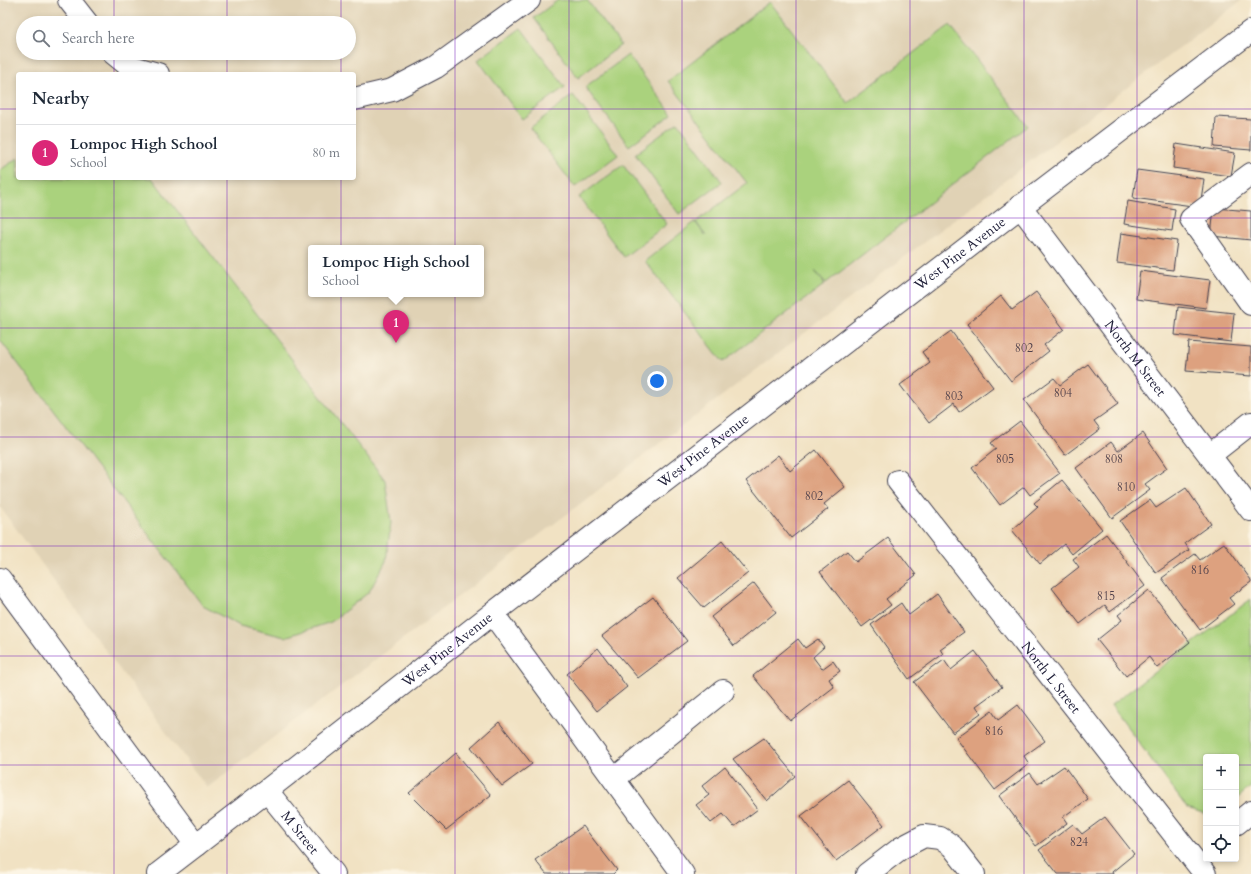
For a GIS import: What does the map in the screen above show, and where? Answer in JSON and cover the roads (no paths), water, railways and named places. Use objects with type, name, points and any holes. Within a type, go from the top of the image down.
[{"type":"street","points":[[69,0],[82,16]]},
{"type":"street","points":[[356,99],[392,90],[436,67],[529,0]]},
{"type":"street","name":"West Pine Avenue","points":[[158,874],[1020,206],[1251,31]]},
{"type":"street","points":[[122,60],[129,66],[151,72]]},
{"type":"street","points":[[1251,174],[1191,219],[1251,304]]},
{"type":"street","name":"North M Street","points":[[1020,206],[1251,510]]},
{"type":"street","points":[[1210,455],[1251,423]]},
{"type":"street","name":"North L Street","points":[[898,481],[1201,860]]},
{"type":"street","points":[[0,579],[196,845]]},
{"type":"street","points":[[493,614],[683,874]]},
{"type":"street","points":[[614,780],[723,691]]},
{"type":"street","name":"M Street","points":[[267,791],[334,874]]},
{"type":"street","points":[[1239,822],[1251,812]]},
{"type":"street","points":[[867,874],[901,848],[924,836],[940,838],[952,846],[974,874]]},
{"type":"place","name":"Lompoc High School","points":[[396,343]]}]
